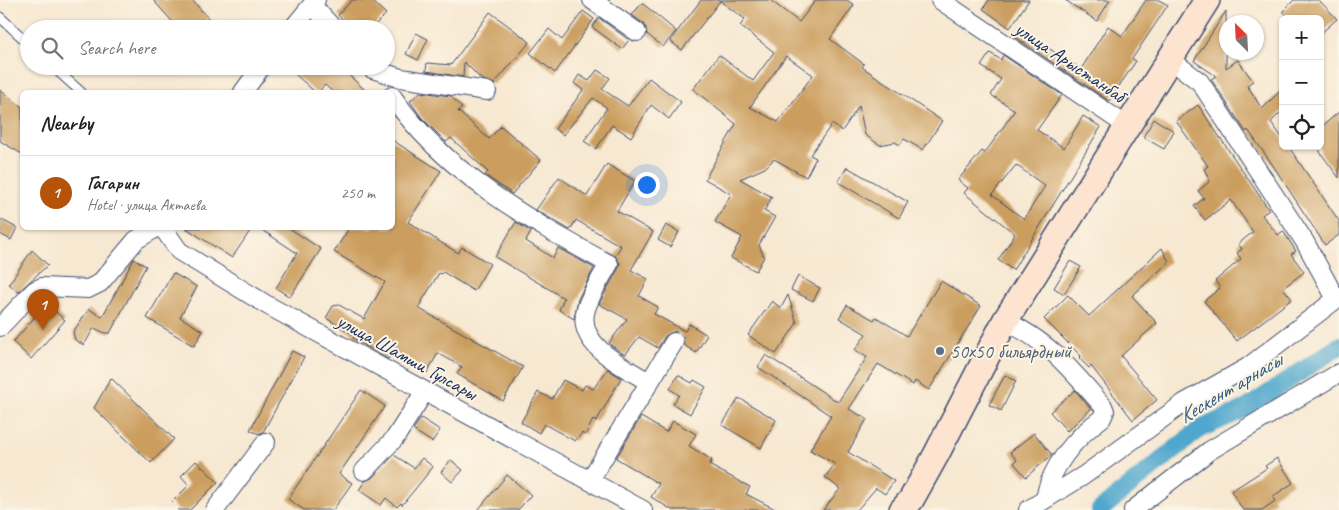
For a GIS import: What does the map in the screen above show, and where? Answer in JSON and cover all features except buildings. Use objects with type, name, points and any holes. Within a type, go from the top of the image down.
[{"type":"main road","points":[[902,510],[911,500],[936,455],[1005,321],[1206,0]]},
{"type":"street","points":[[592,0],[637,32]]},
{"type":"street","name":"улица Арыстанбаб","points":[[940,0],[1127,126]]},
{"type":"street","points":[[300,20],[314,3],[327,20]]},
{"type":"street","points":[[1028,510],[1083,476],[1184,403],[1248,367],[1338,298],[1300,234],[1200,82],[1180,66],[1168,62]]},
{"type":"street","points":[[244,90],[255,75]]},
{"type":"street","points":[[377,75],[388,90]]},
{"type":"street","points":[[392,75],[487,91]]},
{"type":"street","points":[[395,100],[405,115],[440,152],[472,179],[552,232],[608,264],[586,310],[584,321],[587,332],[592,342],[607,355],[649,382]]},
{"type":"street","points":[[0,327],[35,290],[42,287],[88,288],[100,283],[136,240],[153,230]]},
{"type":"street","name":"улица Шамши Гулсары","points":[[165,230],[179,251],[267,305],[643,510]]},
{"type":"street","points":[[1005,321],[1031,333],[1052,350],[1103,406],[1105,411],[1102,418],[1073,447],[1055,469],[1047,483],[1045,499]]},
{"type":"street","points":[[590,480],[674,342]]},
{"type":"street","points":[[1133,510],[1209,451],[1339,373]]},
{"type":"street","points":[[364,471],[395,438],[425,391]]},
{"type":"street","points":[[214,510],[266,442]]},
{"type":"lane","points":[[0,17],[20,36]]},
{"type":"lane","points":[[62,75],[79,90]]},
{"type":"waterway","name":"Кескент арнасы","points":[[1100,510],[1200,429],[1247,408],[1339,346]]},
{"type":"place","name":"Гагарин","points":[[43,330]]},
{"type":"place","name":"50х50 бильярдный","points":[[940,351]]}]
